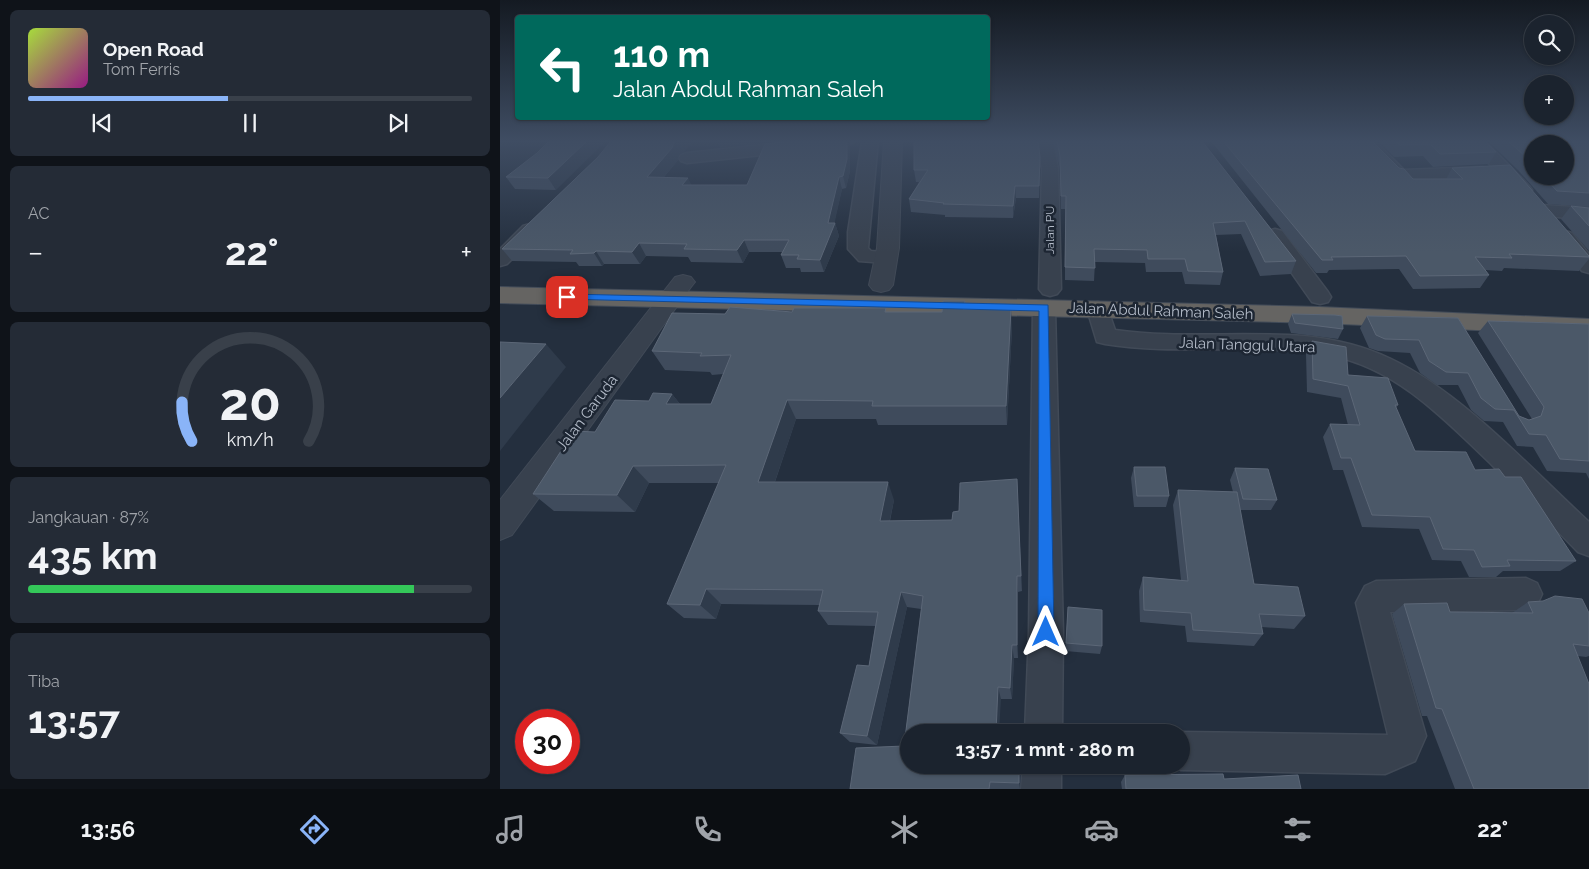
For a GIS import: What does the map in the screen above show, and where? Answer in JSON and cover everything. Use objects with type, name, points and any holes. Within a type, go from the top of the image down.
[{"type":"highway","name":"Jalan Abdul Rahman Saleh","points":[[500,278],[677,291],[1047,298],[1239,304],[1457,321],[1589,328]]},
{"type":"highway","name":"Jalan Abdul Rahman Saleh","points":[[500,295],[880,285],[1047,298],[1098,309],[1239,304],[1320,297],[1589,308]]},
{"type":"street","points":[[865,178],[858,232],[858,249],[866,257],[886,257]]},
{"type":"street","points":[[880,285],[886,257],[891,178]]},
{"type":"street","name":"Jalan PU","points":[[1043,724],[1046,632],[1047,298],[1050,178]]},
{"type":"street","points":[[1513,178],[1589,267]]},
{"type":"street","points":[[1542,211],[1589,214]]},
{"type":"street","points":[[500,260],[542,219]]},
{"type":"street","points":[[1262,219],[1320,297]]},
{"type":"street","name":"Jalan Garuda","points":[[500,525],[677,291]]},
{"type":"street","name":"Jalan Tanggul Utara","points":[[1098,309],[1105,336],[1132,342],[1298,345],[1333,348],[1372,361],[1413,382],[1452,412],[1589,542]]},
{"type":"street","points":[[1457,321],[1472,345]]},
{"type":"street","points":[[1190,751],[1385,755],[1402,748],[1407,736],[1376,626],[1372,603],[1376,597],[1526,594]]},
{"type":"street","points":[[1041,789],[1042,774]]},
{"type":"building","points":[[576,178],[688,178],[682,185],[747,185],[750,178],[839,178],[828,223],[835,223],[820,260],[797,259],[799,255],[781,255],[789,240],[744,240],[737,250],[684,249],[687,244],[639,243],[632,252],[596,251],[594,253],[570,254],[573,250],[502,249]]},
{"type":"building","points":[[923,178],[1039,178],[1039,186],[1015,186],[1013,206],[943,204],[909,199]]},
{"type":"building","points":[[1061,178],[1231,178],[1296,261],[1265,262],[1245,221],[1213,223],[1223,272],[1188,271],[1185,259],[1148,259],[1147,250],[1094,249],[1095,268],[1065,267],[1066,196],[1061,196]]},
{"type":"building","points":[[1254,178],[1521,178],[1524,185],[1527,185],[1589,256],[1509,254],[1512,258],[1475,257],[1489,275],[1420,276],[1406,256],[1331,257],[1333,260],[1322,260]]},
{"type":"building","points":[[1574,178],[1589,178],[1589,193],[1557,191],[1551,185],[1574,185]]},
{"type":"building","points":[[1571,206],[1589,208],[1589,226]]},
{"type":"building","points":[[943,301],[965,301],[963,309],[1011,309],[1006,406],[872,406],[873,401],[787,400],[758,482],[888,482],[880,521],[952,520],[953,512],[959,511],[960,483],[1017,479],[1021,576],[1017,576],[1017,645],[1012,645],[1010,688],[998,687],[996,724],[907,724],[923,596],[901,592],[867,736],[840,733],[857,665],[869,666],[878,612],[818,611],[823,590],[706,589],[700,605],[667,604],[726,465],[633,466],[617,495],[533,494],[574,431],[595,432],[615,400],[649,401],[653,393],[672,394],[666,404],[711,404],[731,355],[700,356],[702,353],[652,351],[672,313],[725,314],[730,307],[792,312],[794,308],[886,308],[885,312],[942,312]]},
{"type":"building","points":[[1292,314],[1342,316],[1343,329],[1295,323]]},
{"type":"building","points":[[1367,316],[1458,318],[1519,416],[1529,420],[1541,416],[1544,407],[1488,321],[1589,324],[1589,461],[1560,459],[1546,435],[1529,434],[1514,410],[1495,409],[1481,398],[1468,373],[1446,372],[1429,361],[1419,340],[1385,339],[1376,335]]},
{"type":"building","points":[[1312,341],[1346,347],[1348,375],[1388,378],[1398,405],[1395,405],[1415,451],[1466,452],[1475,470],[1499,469],[1505,477],[1521,477],[1576,561],[1507,560],[1510,566],[1482,567],[1474,550],[1443,549],[1430,517],[1372,515],[1351,458],[1341,458],[1330,424],[1360,425],[1348,386],[1313,379]]},
{"type":"building","points":[[500,342],[546,344],[500,398]]},
{"type":"building","points":[[1134,467],[1165,467],[1169,496],[1137,496]]},
{"type":"building","points":[[1235,468],[1268,469],[1277,500],[1243,499]]},
{"type":"building","points":[[1178,490],[1237,492],[1254,584],[1298,587],[1305,616],[1259,614],[1263,634],[1193,630],[1191,613],[1144,610],[1143,577],[1188,581]]},
{"type":"building","points":[[1555,596],[1582,599],[1589,613],[1589,646],[1573,644],[1589,684],[1589,789],[1474,789],[1442,709],[1436,708],[1404,604],[1447,603],[1450,612],[1533,613],[1528,602],[1543,601]]},
{"type":"building","points":[[1068,607],[1102,610],[1102,646],[1066,643]]},
{"type":"building","points":[[900,746],[900,774],[1019,774],[1019,783],[990,782],[989,789],[850,789],[856,748]]},
{"type":"building","points":[[1223,774],[1224,779],[1298,775],[1301,789],[1126,789],[1125,775]]},
{"type":"route","points":[[567,297],[1044,308],[1046,328],[1046,632]]}]
